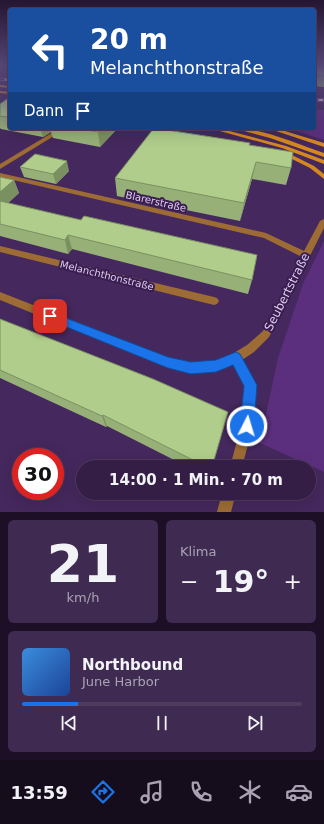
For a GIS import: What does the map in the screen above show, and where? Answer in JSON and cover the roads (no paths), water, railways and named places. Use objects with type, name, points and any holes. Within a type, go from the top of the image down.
[{"type":"main road","points":[[220,130],[262,141],[324,162]]},
{"type":"main road","points":[[244,130],[272,137],[324,154]]},
{"type":"main road","points":[[276,130],[324,145]]},
{"type":"main road","points":[[262,141],[312,167],[324,176]]},
{"type":"street","points":[[0,167],[61,130]]},
{"type":"street","name":"Blarerstraße","points":[[0,175],[266,236],[305,255]]},
{"type":"street","name":"Seubertstraße","points":[[236,358],[255,347],[266,334],[305,255],[324,221]]},
{"type":"street","name":"Melanchthonstraße","points":[[0,249],[214,301]]},
{"type":"street","points":[[0,296],[168,363],[191,368],[216,366],[236,358],[251,385],[247,426],[238,460]]},
{"type":"street","points":[[224,512],[227,500]]},
{"type":"railway","points":[[316,100],[324,100]]}]
